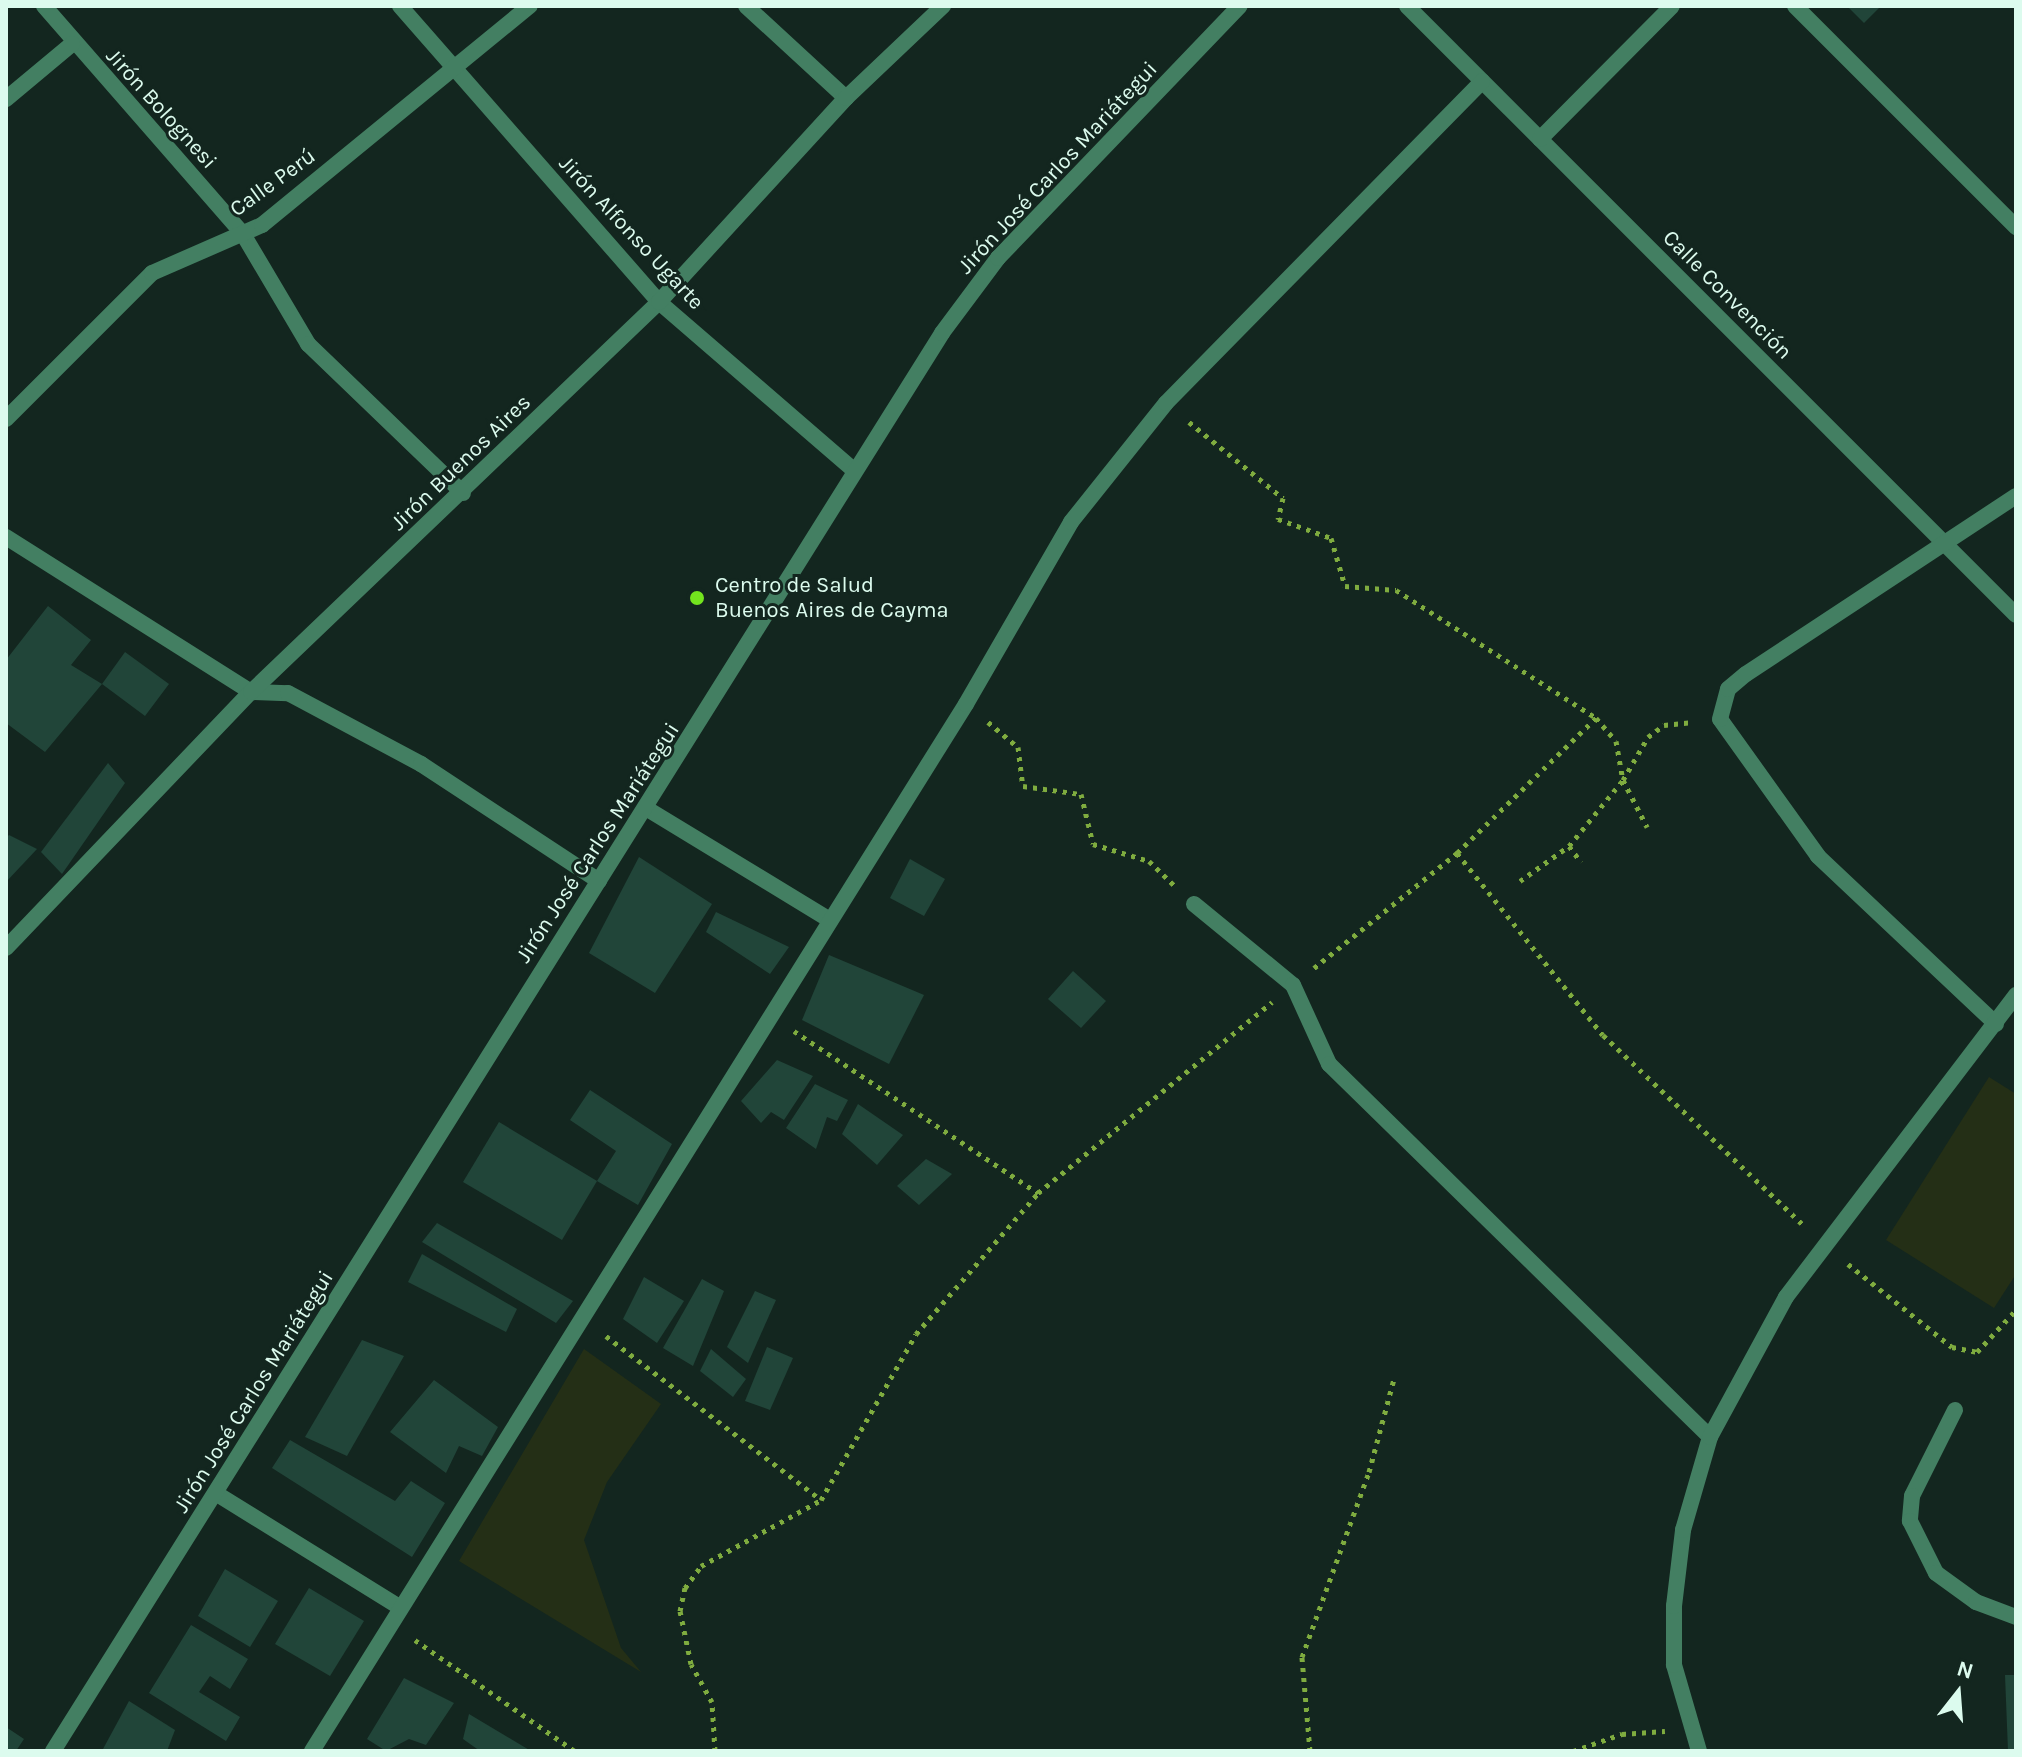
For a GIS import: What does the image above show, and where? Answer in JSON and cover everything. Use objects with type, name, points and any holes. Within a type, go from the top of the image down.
[{"type":"street","name":"Jirón Bolognesi","points":[[44,6],[72,44],[243,234],[308,344],[463,493]]},
{"type":"street","name":"Jirón Alfonso Ugarte","points":[[400,6],[452,72],[659,302],[851,468]]},
{"type":"street","name":"Calle Perú","points":[[6,419],[152,273],[243,234],[452,72],[530,6]]},
{"type":"street","points":[[746,6],[846,98]]},
{"type":"street","name":"Jirón Buenos Aires","points":[[6,948],[251,692],[463,493],[659,302],[846,98],[943,6]]},
{"type":"street","name":"Jirón José Carlos Mariátegui","points":[[53,1751],[599,881],[649,810],[851,468],[998,258],[1240,6]]},
{"type":"street","name":"Calle Convención","points":[[1407,6],[2016,615]]},
{"type":"street","points":[[1540,139],[1672,6]]},
{"type":"street","points":[[1795,6],[2016,227]]},
{"type":"street","points":[[6,99],[72,44]]},
{"type":"street","points":[[312,1751],[583,1319],[767,1013],[966,704],[1048,555],[1166,403],[1482,81]]},
{"type":"street","points":[[1996,1024],[1818,856],[1720,719],[1728,689],[1746,674],[1948,547],[2016,496]]},
{"type":"street","points":[[6,537],[251,692],[288,693],[421,764],[599,881]]},
{"type":"street","points":[[649,810],[828,919]]},
{"type":"street","points":[[1194,904],[1293,985],[1329,1064],[1710,1437]]},
{"type":"street","points":[[1699,1751],[1690,1730],[1674,1665],[1674,1606],[1683,1530],[1710,1437],[1745,1361],[1826,1247],[2016,995]]},
{"type":"street","points":[[1955,1410],[1912,1496],[1910,1521],[1936,1573],[1976,1602],[2016,1617]]},
{"type":"street","points":[[217,1494],[401,1608]]},
{"type":"path","points":[[1166,403],[1283,498],[1278,519],[1331,538],[1345,586],[1396,590],[1596,718],[1616,741],[1623,780],[1647,827]]},
{"type":"path","points":[[966,704],[1018,747],[1023,786],[1081,794],[1093,844],[1149,861],[1194,904]]},
{"type":"path","points":[[715,1751],[712,1702],[691,1664],[680,1611],[685,1588],[728,1548],[821,1500],[916,1334],[1038,1193],[1457,853],[1596,718]]},
{"type":"path","points":[[1520,881],[1569,846],[1664,725],[1720,719]]},
{"type":"path","points":[[1569,846],[1581,862]]},
{"type":"path","points":[[1457,853],[1603,1035],[1826,1247],[1952,1347],[1977,1352],[2016,1310]]},
{"type":"path","points":[[767,1013],[1038,1193]]},
{"type":"path","points":[[583,1319],[821,1500]]},
{"type":"path","points":[[1310,1751],[1302,1657],[1369,1472],[1394,1379]]},
{"type":"path","points":[[401,1608],[408,1636],[575,1751]]},
{"type":"path","points":[[1573,1751],[1622,1734],[1690,1730]]},
{"type":"green space","points":[[1989,1077],[2016,1094],[2016,1274],[1994,1308],[1886,1240]]},
{"type":"green space","points":[[584,1349],[661,1404],[607,1482],[584,1540],[621,1648],[641,1672],[459,1561]]},
{"type":"building","points":[[1847,6],[1881,6],[1864,23]]},
{"type":"building","points":[[48,606],[91,640],[71,665],[102,684],[45,752],[6,723],[6,660]]},
{"type":"building","points":[[125,652],[169,684],[145,716],[102,684]]},
{"type":"building","points":[[108,763],[125,783],[62,874],[41,852]]},
{"type":"building","points":[[9,835],[37,849],[6,882],[6,838]]},
{"type":"building","points":[[639,857],[712,904],[655,993],[589,953]]},
{"type":"building","points":[[910,859],[945,879],[924,916],[890,898]]},
{"type":"building","points":[[716,912],[789,947],[770,974],[706,932]]},
{"type":"building","points":[[829,955],[924,995],[889,1064],[802,1020]]},
{"type":"building","points":[[1073,971],[1106,1001],[1081,1028],[1048,999]]},
{"type":"building","points":[[777,1060],[813,1076],[784,1120],[771,1112],[761,1123],[741,1101]]},
{"type":"building","points":[[815,1084],[848,1100],[837,1121],[827,1117],[816,1149],[786,1128]]},
{"type":"building","points":[[590,1090],[672,1144],[638,1205],[597,1181],[616,1151],[570,1120]]},
{"type":"building","points":[[858,1104],[903,1135],[877,1165],[842,1134]]},
{"type":"building","points":[[499,1122],[597,1181],[562,1240],[463,1182]]},
{"type":"building","points":[[926,1159],[952,1174],[919,1205],[897,1186]]},
{"type":"building","points":[[437,1223],[573,1301],[556,1323],[422,1242]]},
{"type":"building","points":[[422,1254],[517,1309],[506,1332],[408,1282]]},
{"type":"building","points":[[644,1277],[684,1301],[657,1343],[623,1319]]},
{"type":"building","points":[[702,1279],[724,1291],[693,1366],[663,1348]]},
{"type":"building","points":[[755,1291],[776,1300],[748,1363],[727,1347]]},
{"type":"building","points":[[362,1340],[404,1356],[347,1456],[305,1437]]},
{"type":"building","points":[[767,1347],[793,1358],[770,1410],[745,1401]]},
{"type":"building","points":[[711,1349],[746,1379],[733,1397],[700,1371]]},
{"type":"building","points":[[434,1380],[498,1427],[482,1456],[459,1446],[446,1473],[390,1432]]},
{"type":"building","points":[[290,1440],[395,1501],[411,1481],[445,1503],[412,1557],[272,1468]]},
{"type":"building","points":[[225,1569],[278,1601],[250,1647],[198,1616]]},
{"type":"building","points":[[309,1588],[364,1621],[330,1676],[275,1644]]},
{"type":"building","points":[[191,1625],[248,1659],[230,1689],[210,1676],[199,1692],[240,1717],[226,1741],[149,1693]]},
{"type":"building","points":[[2005,1675],[2016,1675],[2016,1751],[2008,1751]]},
{"type":"building","points":[[404,1678],[454,1703],[426,1745],[409,1739],[386,1751],[367,1739]]},
{"type":"building","points":[[129,1701],[175,1730],[167,1751],[103,1749]]},
{"type":"building","points":[[469,1714],[531,1751],[480,1751],[463,1739]]},
{"type":"building","points":[[6,1727],[24,1739],[16,1751],[6,1751]]},
{"type":"place","name":"Centro de Salud Buenos Aires de Cayma","points":[[697,598]]}]
